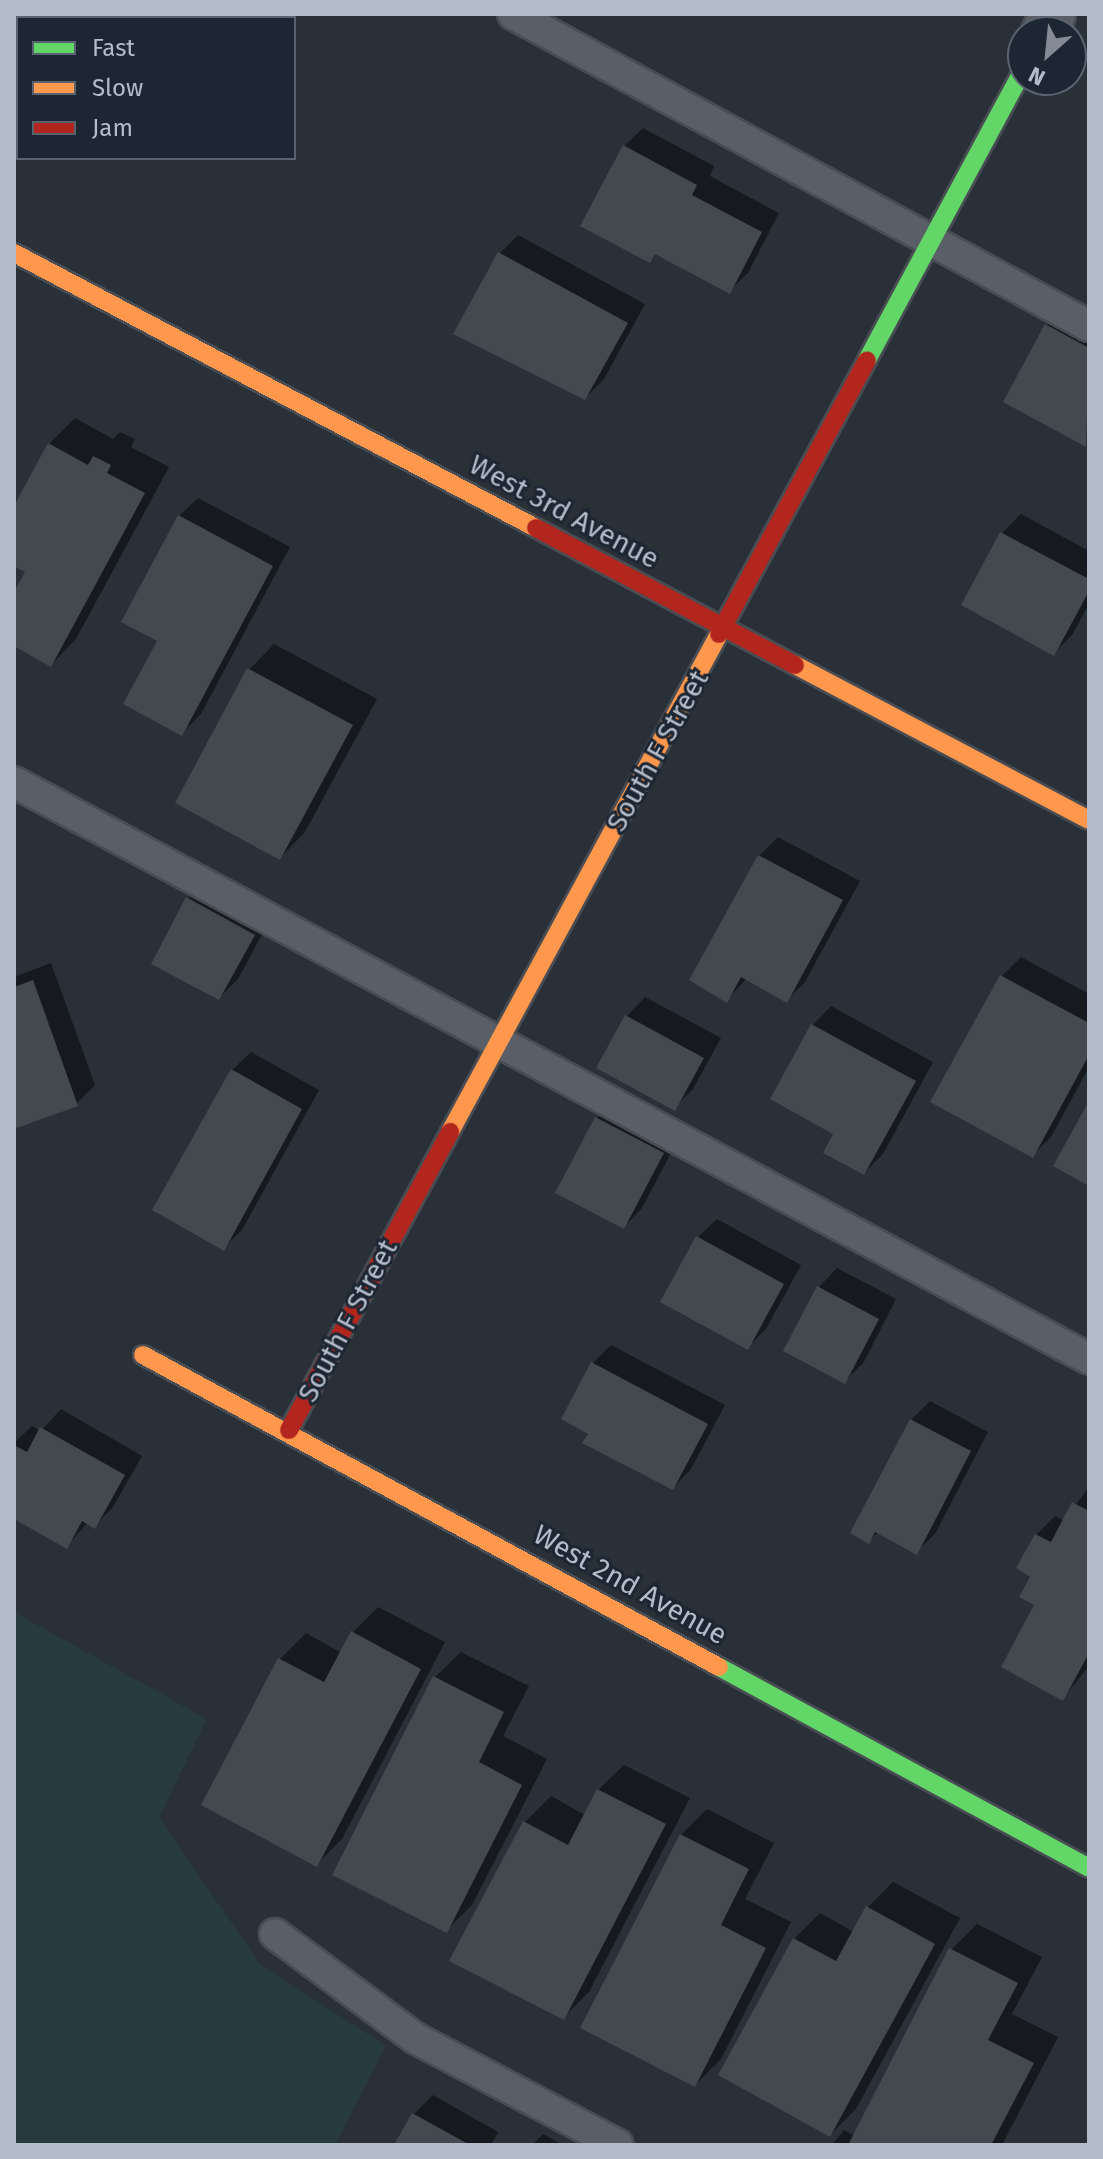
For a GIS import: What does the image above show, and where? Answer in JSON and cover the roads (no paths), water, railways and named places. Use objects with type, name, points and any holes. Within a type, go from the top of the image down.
[{"type":"street","name":"South F Street","points":[[289,1430],[1009,96]]},
{"type":"street","name":"West 3rd Avenue","points":[[14,253],[1089,820]]},
{"type":"street","name":"West 2nd Avenue","points":[[143,1355],[289,1430],[1089,1868]]},
{"type":"lane","points":[[513,14],[1089,326]]},
{"type":"lane","points":[[14,782],[1089,1359]]},
{"type":"lane","points":[[275,1934],[415,2038],[618,2145]]}]
